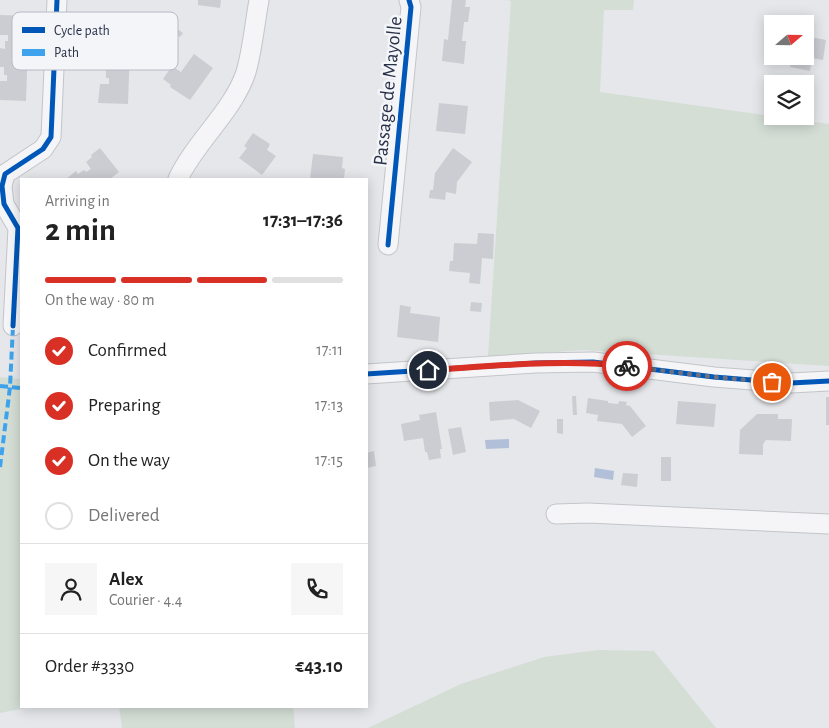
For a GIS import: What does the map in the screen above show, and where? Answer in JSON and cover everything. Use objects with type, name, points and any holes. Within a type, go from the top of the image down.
[{"type":"street","points":[[178,178],[185,163],[232,100],[246,72],[259,0]]},
{"type":"street","name":"Passage de Mayolle","points":[[388,245],[412,7],[409,0]]},
{"type":"street","points":[[13,326],[19,245],[18,228],[4,204],[2,186],[6,174],[43,149],[51,137],[54,70]]},
{"type":"street","points":[[368,374],[536,363],[594,362],[714,377],[791,383],[829,381]]},
{"type":"street","points":[[556,514],[588,513],[829,524]]},
{"type":"shaded area","points":[[507,0],[634,0],[633,10],[604,10],[600,92],[764,115],[764,125],[814,125],[814,122],[829,124],[829,366],[583,350],[488,357],[511,1]]},
{"type":"shaded area","points":[[0,377],[20,379],[20,708],[26,708],[0,713]]},
{"type":"shaded area","points":[[598,650],[654,651],[716,728],[368,728],[461,684],[544,657]]},
{"type":"shaded area","points":[[119,708],[293,708],[295,728],[122,728]]},
{"type":"water","points":[[509,439],[509,448],[486,449],[485,440]]},
{"type":"water","points":[[595,468],[614,471],[613,480],[594,477]]},
{"type":"building","points":[[198,0],[221,0],[220,8],[198,5]]},
{"type":"building","points":[[452,0],[466,0],[465,7],[470,7],[468,22],[464,22],[462,41],[466,41],[464,64],[442,61],[444,39],[448,40]]},
{"type":"building","points":[[0,15],[12,15],[12,70],[27,70],[26,101],[0,100],[0,81],[7,81],[7,75],[4,75],[4,67],[0,67],[0,48],[5,49],[5,41],[8,41],[8,35],[0,35]]},
{"type":"building","points":[[178,29],[183,33],[180,37],[178,36]]},
{"type":"building","points":[[814,38],[826,40],[823,60],[814,58]]},
{"type":"building","points":[[194,54],[213,68],[190,100],[170,87],[171,85],[163,79],[169,70],[181,72]]},
{"type":"building","points":[[790,65],[811,65],[810,71],[790,67]]},
{"type":"building","points":[[106,70],[129,70],[128,104],[98,103],[100,84],[109,84],[109,78],[106,78]]},
{"type":"building","points":[[439,103],[468,106],[465,134],[436,131]]},
{"type":"building","points":[[253,133],[270,144],[267,150],[276,156],[262,175],[239,158],[247,148],[244,146]]},
{"type":"building","points":[[100,148],[119,172],[111,178],[67,178],[76,171],[78,174],[84,170],[86,172],[91,169],[86,162],[92,157],[91,155]]},
{"type":"building","points":[[453,148],[472,162],[457,182],[456,194],[446,192],[445,200],[429,198],[430,190],[433,190],[435,173]]},
{"type":"building","points":[[313,154],[343,157],[342,168],[345,169],[344,178],[310,178]]},
{"type":"building","points":[[478,233],[494,234],[493,259],[482,258],[480,284],[469,283],[470,273],[449,271],[450,261],[453,261],[454,243],[477,244]]},
{"type":"building","points":[[471,302],[482,303],[481,312],[470,311]]},
{"type":"building","points":[[400,305],[411,307],[410,313],[440,317],[438,342],[397,337]]},
{"type":"building","points":[[572,396],[576,396],[577,415],[573,415]]},
{"type":"building","points":[[826,397],[829,397],[829,425],[826,425]]},
{"type":"building","points":[[588,398],[608,401],[608,403],[618,404],[619,401],[627,402],[626,405],[630,406],[646,426],[632,437],[622,424],[597,421],[598,415],[586,413]]},
{"type":"building","points":[[518,400],[540,411],[531,428],[514,419],[490,421],[489,402]]},
{"type":"building","points":[[678,401],[716,404],[714,427],[676,424]]},
{"type":"building","points":[[436,412],[442,449],[440,449],[441,458],[429,460],[427,452],[425,452],[423,438],[404,441],[401,424],[420,420],[419,415]]},
{"type":"building","points":[[757,414],[778,414],[778,419],[792,419],[791,441],[766,440],[763,444],[763,455],[739,454],[740,430]]},
{"type":"building","points":[[557,419],[563,419],[563,434],[557,433]]},
{"type":"building","points":[[461,427],[466,452],[453,455],[448,429]]},
{"type":"building","points":[[374,451],[376,466],[368,468],[368,452]]},
{"type":"building","points":[[661,457],[671,457],[671,481],[661,481]]},
{"type":"building","points":[[623,473],[638,474],[637,487],[621,485]]},
{"type":"marked path","points":[[0,467],[10,387],[13,326]]},
{"type":"marked path","points":[[0,386],[20,388]]},
{"type":"cycle path","points":[[56,12],[57,0]]},
{"type":"cycle path","points":[[388,245],[411,7],[409,0]]},
{"type":"cycle path","points":[[13,326],[18,228],[4,204],[2,186],[5,174],[43,149],[51,137],[54,70]]},
{"type":"cycle path","points":[[368,374],[536,363],[593,362],[714,377],[791,383],[829,381]]},
{"type":"way so far","points":[[627,366],[772,382]]},
{"type":"route","points":[[428,370],[536,363],[594,362],[627,366]]}]
